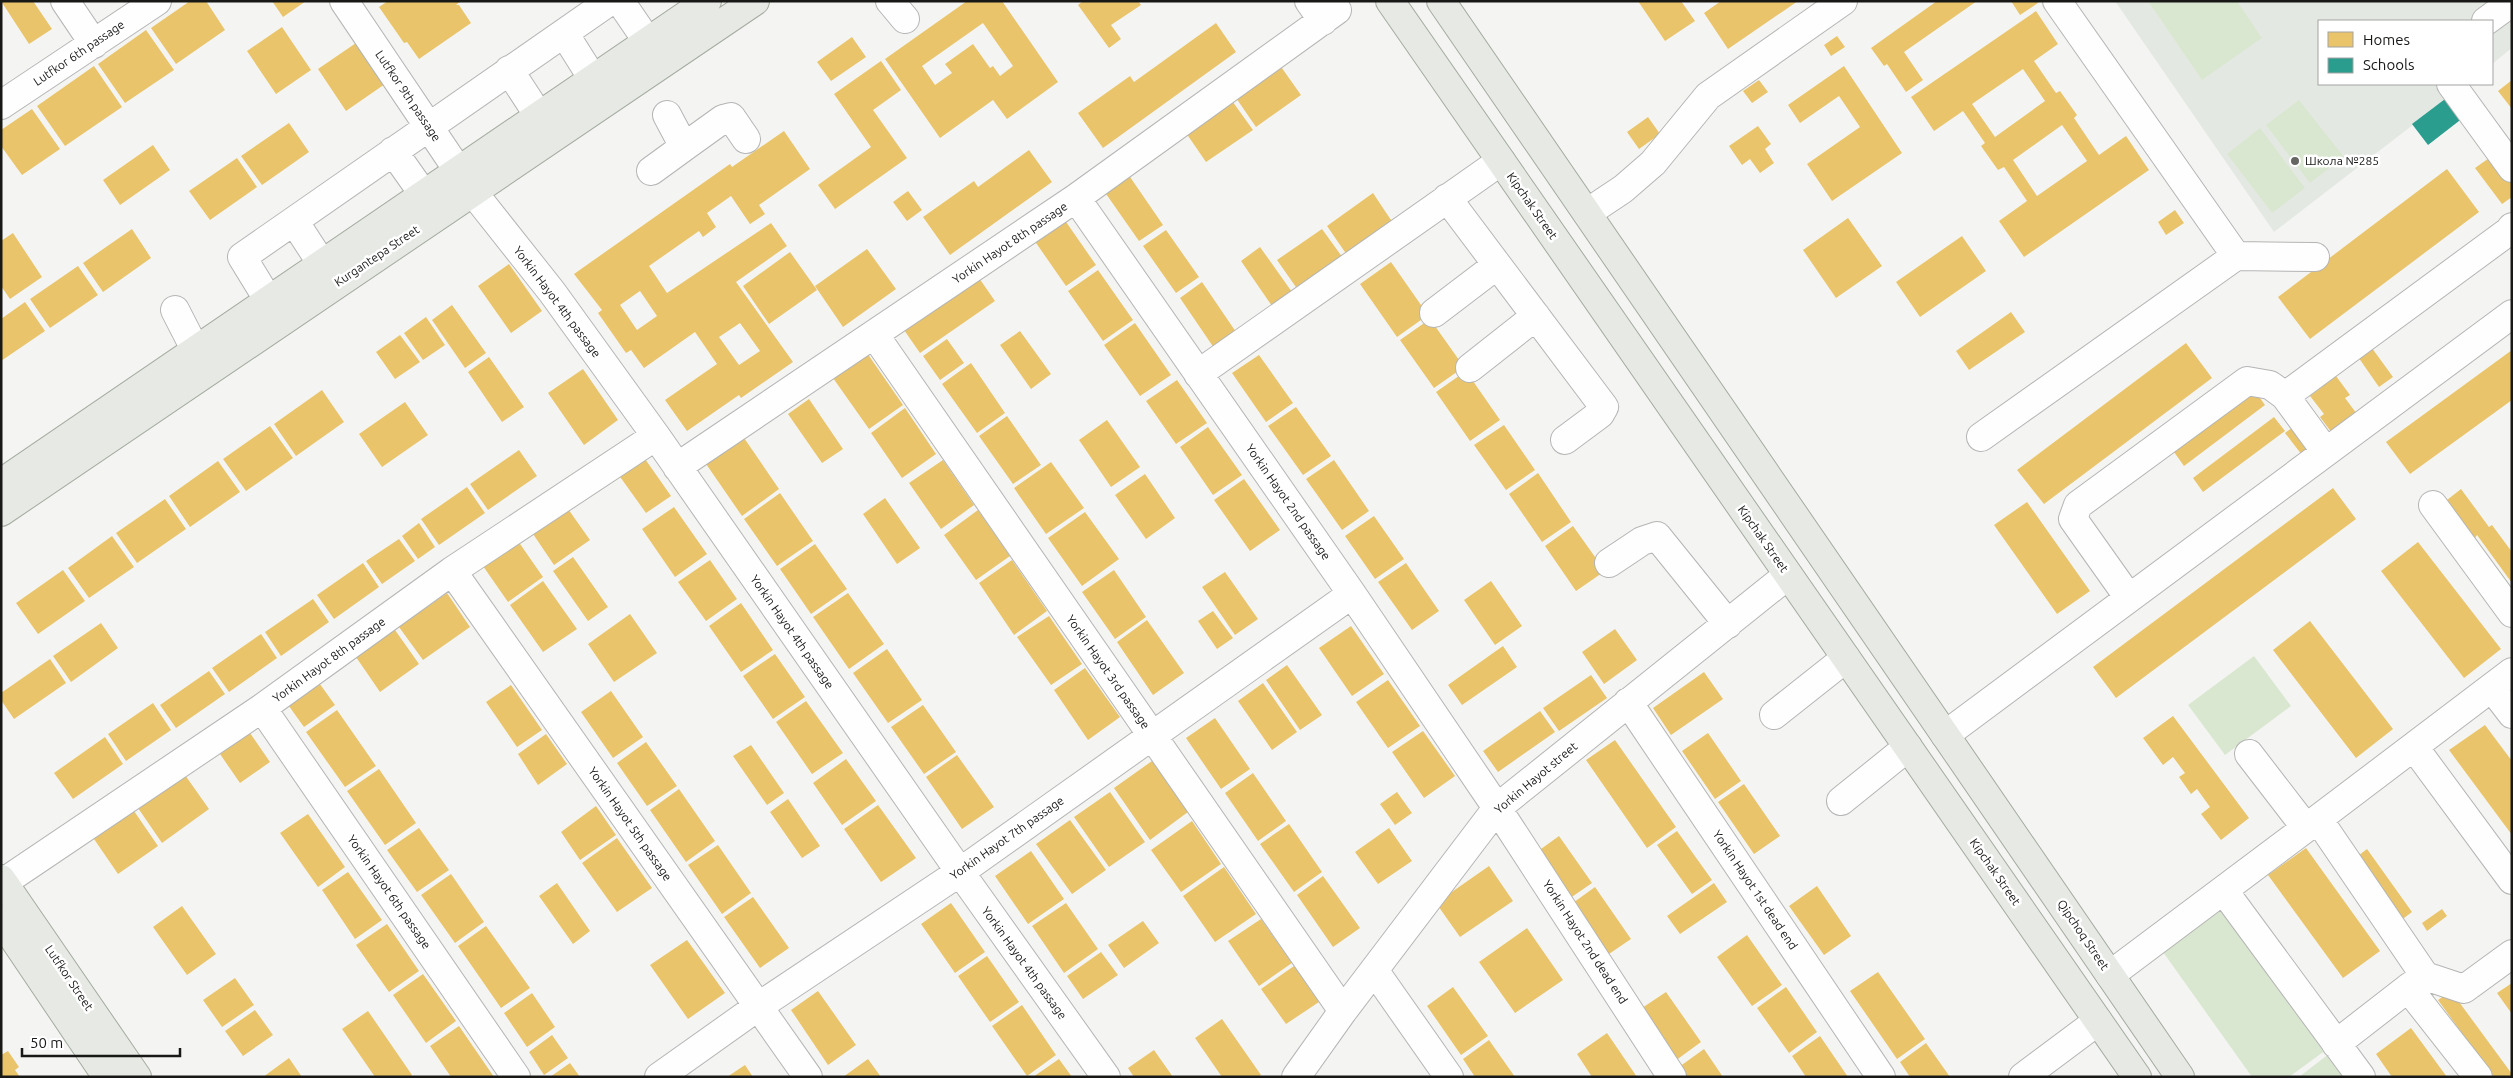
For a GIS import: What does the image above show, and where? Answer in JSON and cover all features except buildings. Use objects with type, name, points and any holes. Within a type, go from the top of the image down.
[{"type":"main road","name":"Kurgantepa Street","points":[[1,483],[424,195],[466,181],[539,116],[707,1]]},
{"type":"main road","name":"Kurgantepa Street","points":[[1,512],[466,181],[755,1]]},
{"type":"main road","name":"Kipchak Street","points":[[1390,1],[2137,1077]]},
{"type":"main road","points":[[1441,1],[1985,793]]},
{"type":"main road","points":[[1955,815],[1957,804],[1963,796],[1985,793]]},
{"type":"main road","name":"Qipchoq Street","points":[[1985,793],[2180,1077]]},
{"type":"main road","name":"Lutfkor Street","points":[[2,882],[137,1077]]},
{"type":"main road","name":"Lutfkor Street","points":[[1,920],[107,1077]]},
{"type":"street","points":[[65,1],[94,44]]},
{"type":"street","name":"Lutfkor 6th passage","points":[[1,105],[157,1]]},
{"type":"street","name":"Lutfkor 9th passage","points":[[344,1],[466,181]]},
{"type":"street","points":[[269,301],[242,257],[428,125],[610,1]]},
{"type":"street","points":[[620,1],[648,42]]},
{"type":"street","points":[[1587,213],[1623,189],[1653,163],[1708,96],[1843,1]]},
{"type":"street","points":[[2057,1],[2236,256]]},
{"type":"street","points":[[2487,20],[2512,2]]},
{"type":"street","name":"Yorkin Hayot 8th passage","points":[[677,467],[1076,198],[1323,11]]},
{"type":"street","points":[[564,32],[593,79]]},
{"type":"street","points":[[509,70],[539,116]]},
{"type":"street","points":[[2452,85],[2512,168]]},
{"type":"street","points":[[667,115],[684,147]]},
{"type":"street","points":[[650,171],[723,119],[731,117],[746,139]]},
{"type":"street","points":[[393,150],[424,195]]},
{"type":"street","points":[[1198,374],[1501,161]]},
{"type":"street","name":"Yorkin Hayot 4th passage","points":[[466,181],[552,292],[656,436],[960,872],[1106,1077]]},
{"type":"street","name":"Yorkin Hayot 2nd passage","points":[[1076,198],[1352,594],[1497,808]]},
{"type":"street","points":[[1447,198],[1604,407],[1600,414],[1566,440]]},
{"type":"street","points":[[294,221],[322,264]]},
{"type":"street","points":[[2286,396],[2512,227]]},
{"type":"street","points":[[1981,437],[2236,256],[2315,257]]},
{"type":"street","points":[[1434,313],[1498,265]]},
{"type":"street","points":[[175,310],[196,350]]},
{"type":"street","points":[[1945,735],[2512,314]]},
{"type":"street","points":[[1470,368],[1536,316]]},
{"type":"street","name":"Yorkin Hayot 3rd passage","points":[[874,334],[1343,1010]]},
{"type":"street","points":[[2129,598],[2073,519],[2078,505],[2247,381],[2270,385],[2286,396],[2326,452]]},
{"type":"street","name":"Yorkin Hayot 8th passage","points":[[2,882],[262,708],[452,571],[656,436]]},
{"type":"street","points":[[2432,505],[2512,613]]},
{"type":"street","points":[[1609,563],[1642,540],[1657,536],[1728,624]]},
{"type":"street","name":"Yorkin Hayot 5th passage","points":[[452,571],[808,1077]]},
{"type":"street","name":"Yorkin Hayot street","points":[[1296,1077],[1343,1010],[1497,808],[1788,575]]},
{"type":"street","name":"Yorkin Hayot 7th passage","points":[[659,1077],[759,1006],[960,872],[1352,594]]},
{"type":"street","points":[[1774,714],[1846,658]]},
{"type":"street","points":[[2110,975],[2502,680],[2512,714]]},
{"type":"street","name":"Yorkin Hayot 1st dead end","points":[[1628,702],[1882,1077]]},
{"type":"street","name":"Yorkin Hayot 6th passage","points":[[262,708],[516,1077]]},
{"type":"street","points":[[1840,801],[1908,747]]},
{"type":"street","points":[[2414,747],[2512,880]]},
{"type":"street","points":[[2249,754],[2312,824],[2478,1077]]},
{"type":"street","name":"Yorkin Hayot 2nd dead end","points":[[1497,808],[1672,1077]]},
{"type":"street","points":[[2224,891],[2361,1077]]},
{"type":"street","points":[[2336,1044],[2417,982],[2464,989],[2512,954]]},
{"type":"street","points":[[1374,970],[1449,1077]]},
{"type":"street","points":[[2023,1077],[2098,1021]]},
{"type":"shaded area","name":"Школа №285","points":[[2115,1],[2512,1],[2512,48],[2493,63],[2493,20],[2318,20],[2318,85],[2465,85],[2274,232]]},
{"type":"green space","points":[[2148,1],[2237,1],[2262,38],[2202,80]]},
{"type":"green space","points":[[2299,100],[2344,157],[2310,183],[2266,125]]},
{"type":"green space","points":[[2260,128],[2305,188],[2272,213],[2227,154]]},
{"type":"green space","points":[[2254,656],[2291,706],[2225,755],[2188,705]]},
{"type":"green space","points":[[2224,908],[2326,1050],[2289,1077],[2252,1077],[2163,952]]},
{"type":"green space","points":[[2330,1053],[2348,1077],[2299,1077]]},
{"type":"place","name":"Школа №285","points":[[2295,161]]}]
